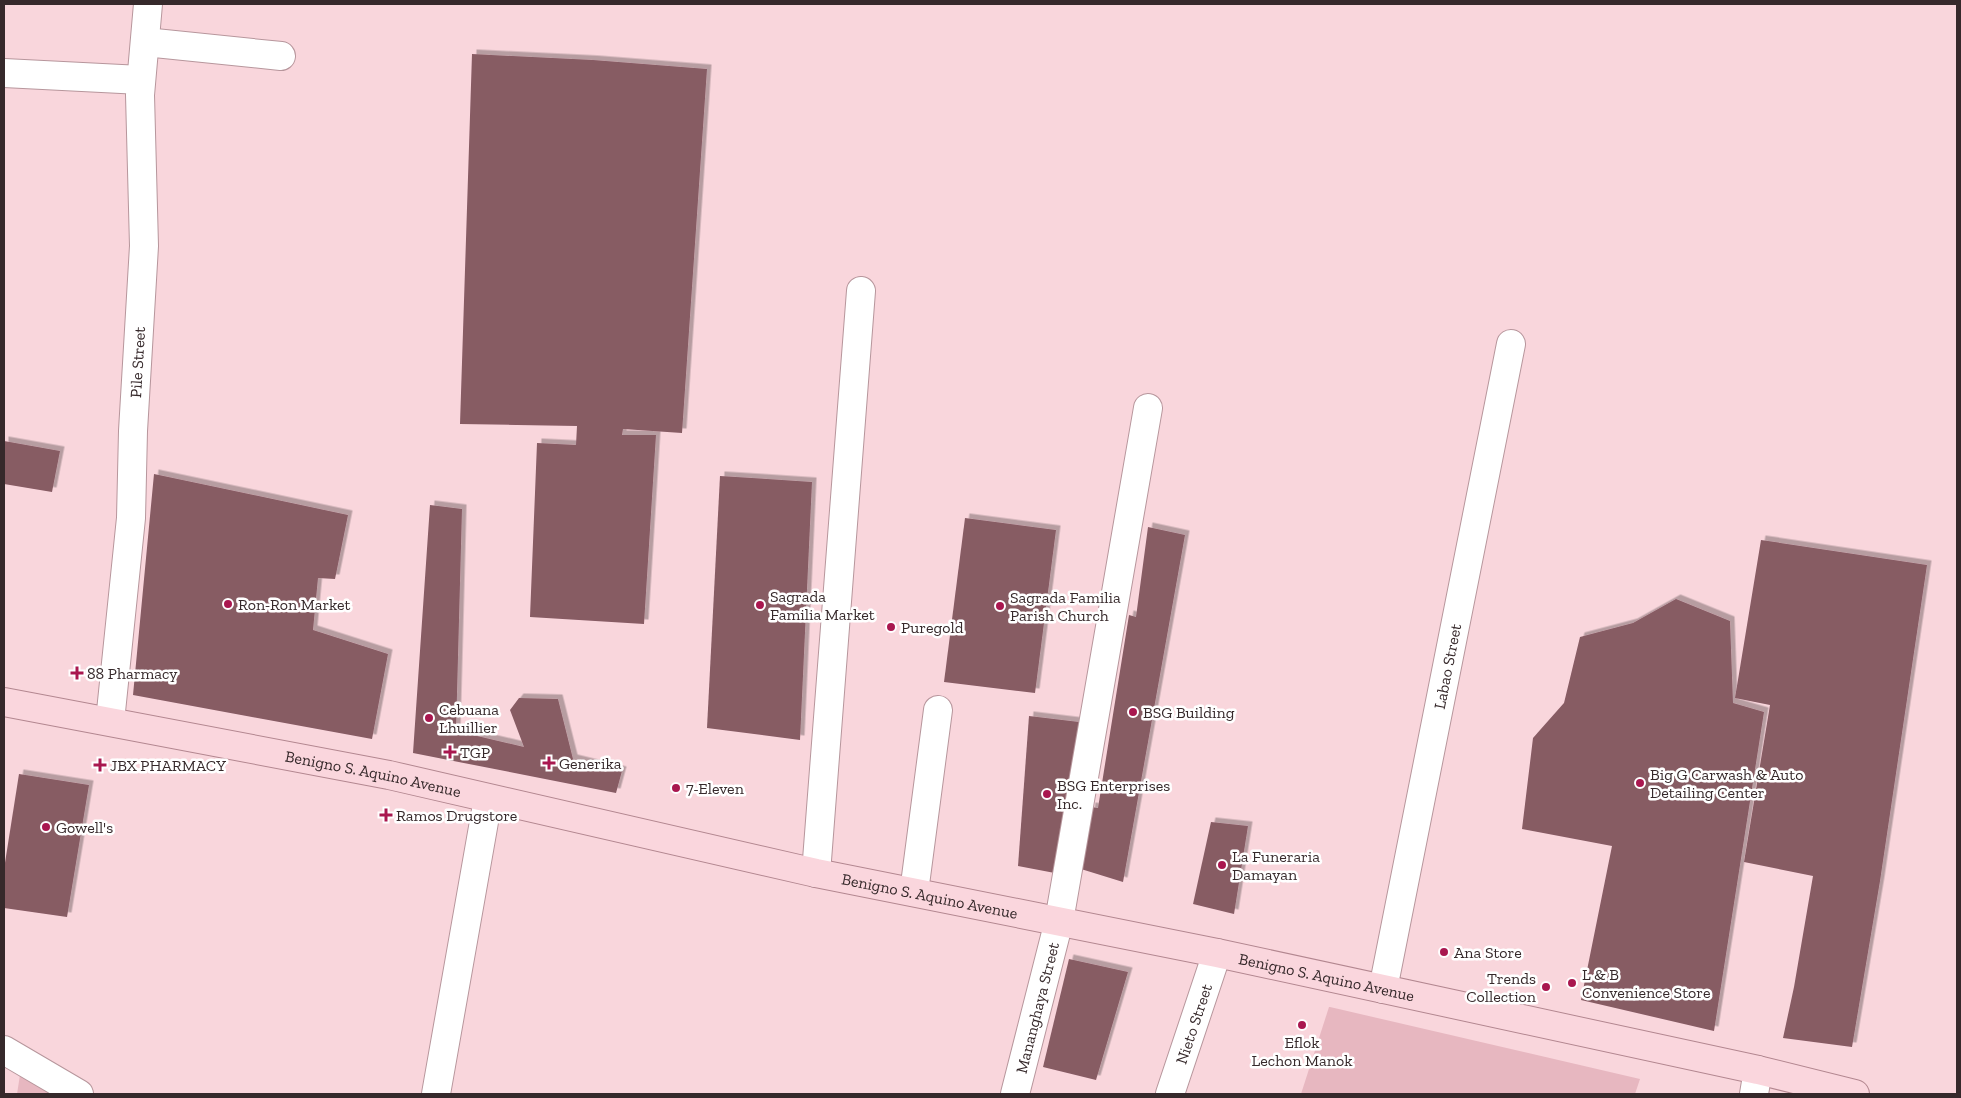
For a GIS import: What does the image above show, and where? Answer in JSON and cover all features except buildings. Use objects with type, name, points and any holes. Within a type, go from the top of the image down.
[{"type":"main road","name":"Benigno S. Aquino Avenue","points":[[4,702],[389,775],[816,872],[1217,952],[1383,989],[1756,1082],[1855,1094]]},
{"type":"street","name":"Pile Street","points":[[110,721],[131,518],[133,431],[144,246],[142,80],[148,4]]},
{"type":"street","points":[[145,42],[281,56]]},
{"type":"street","points":[[4,74],[142,80]]},
{"type":"street","points":[[816,872],[861,291]]},
{"type":"street","name":"Labao Street","points":[[1383,989],[1511,344]]},
{"type":"street","name":"Mananghaya Street","points":[[1015,1094],[1059,921],[1148,408]]},
{"type":"street","points":[[914,892],[938,710]]},
{"type":"street","points":[[436,1094],[488,799]]},
{"type":"street","name":"Nieto Street","points":[[1170,1094],[1217,952]]},
{"type":"street","points":[[4,1050],[79,1094]]},
{"type":"shaded area","points":[[1329,1007],[1640,1079],[1635,1094],[1301,1094]]},
{"type":"shaded area","points":[[20,1075],[53,1094],[17,1094]]},
{"type":"place","name":"Ron-Ron Market","points":[[228,604]]},
{"type":"place","name":"Sagrada Familia Market","points":[[760,605]]},
{"type":"place","name":"Sagrada Familia Parish Church","points":[[1000,606]]},
{"type":"place","name":"Puregold","points":[[891,627]]},
{"type":"place","name":"88 Pharmacy","points":[[77,673]]},
{"type":"place","name":"BSG Building","points":[[1133,712]]},
{"type":"place","name":"Cebuana Lhuillier","points":[[429,718]]},
{"type":"place","name":"TGP","points":[[450,752]]},
{"type":"place","name":"Generika","points":[[549,763]]},
{"type":"place","name":"JBX PHARMACY","points":[[100,765]]},
{"type":"place","name":"Big G Carwash & Auto Detailing Center","points":[[1640,783]]},
{"type":"place","name":"7-Eleven","points":[[676,788]]},
{"type":"place","name":"BSG Enterprises Inc.","points":[[1047,794]]},
{"type":"place","name":"Ramos Drugstore","points":[[386,815]]},
{"type":"place","name":"Gowell's","points":[[46,827]]},
{"type":"place","name":"La Funeraria Damayan","points":[[1222,865]]},
{"type":"place","name":"Ana Store","points":[[1444,952]]},
{"type":"place","name":"L & B Convenience Store","points":[[1572,983]]},
{"type":"place","name":"Trends Collection","points":[[1546,987]]},
{"type":"place","name":"Eflok Lechon Manok","points":[[1302,1025]]}]
